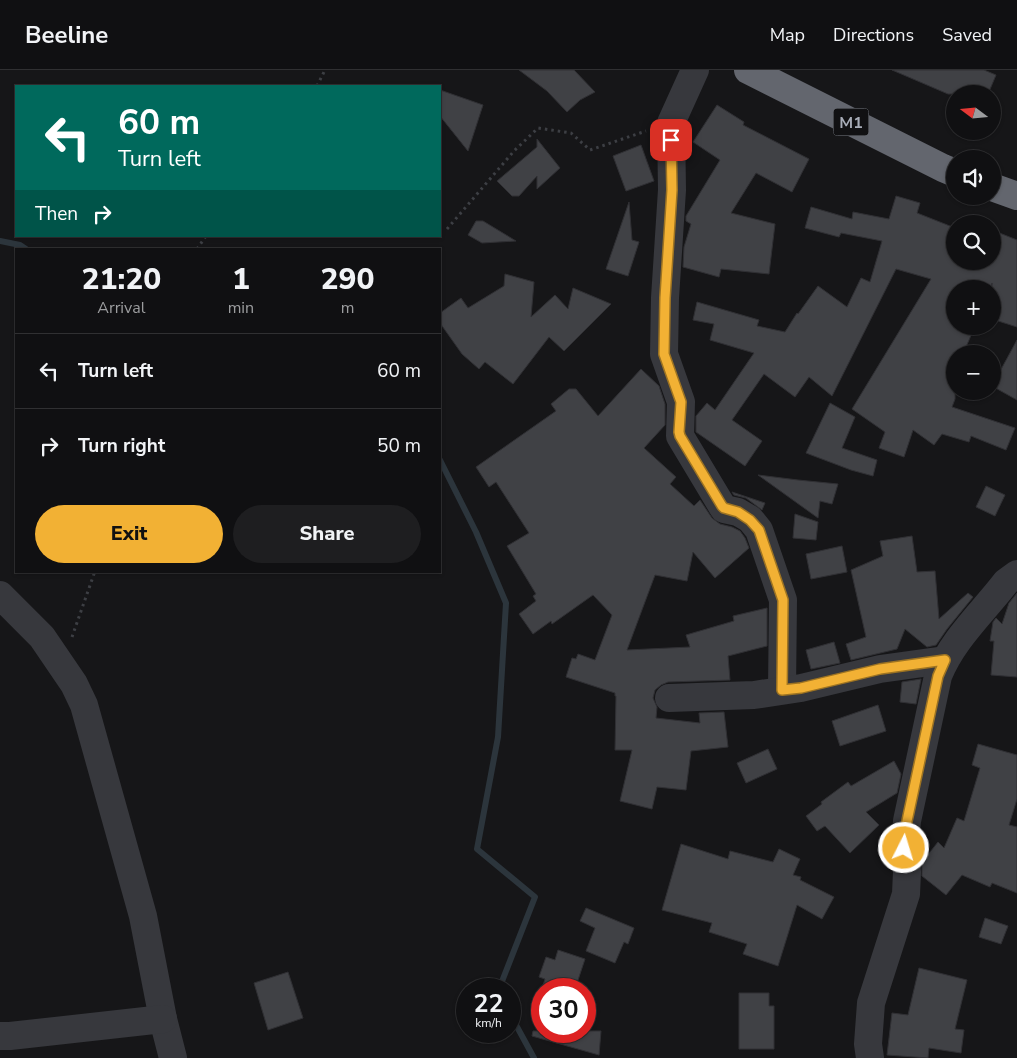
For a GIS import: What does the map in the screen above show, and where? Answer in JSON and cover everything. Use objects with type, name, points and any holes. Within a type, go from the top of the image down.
[{"type":"highway","name":"M1","points":[[748,70],[946,169]]},
{"type":"highway","points":[[1001,190],[1017,196]]},
{"type":"street","points":[[695,70],[671,123],[672,190],[665,298],[664,354],[681,402],[680,436],[722,506],[738,512],[750,520],[759,530],[783,600],[782,690]]},
{"type":"street","points":[[870,1058],[868,1044],[871,1003],[906,894],[907,872],[904,848],[907,821],[938,676],[945,660],[1006,582],[1017,574]]},
{"type":"street","points":[[0,595],[42,637],[63,666],[84,705],[143,916],[163,1019],[174,1058]]},
{"type":"street","points":[[669,698],[754,695],[801,688],[880,669],[945,660]]},
{"type":"street","points":[[0,1036],[163,1019]]},
{"type":"path","points":[[318,85],[325,70]]},
{"type":"path","points":[[447,229],[514,151],[538,128],[571,133],[590,150],[671,123]]},
{"type":"path","points":[[199,248],[205,237]]},
{"type":"path","points":[[63,666],[78,614],[93,573]]},
{"type":"building","points":[[519,70],[574,70],[595,92],[580,100],[567,112],[547,91]]},
{"type":"building","points":[[892,70],[984,70],[996,75],[992,85],[946,85],[946,93]]},
{"type":"building","points":[[441,90],[483,105],[468,151],[441,117]]},
{"type":"building","points":[[717,105],[744,122],[743,125],[809,159],[792,192],[756,173],[731,213],[775,224],[769,274],[721,269],[719,277],[683,267],[684,247],[691,224],[686,221],[686,216],[720,160],[693,142]]},
{"type":"building","points":[[537,139],[560,168],[537,189],[537,176],[519,196],[512,196],[497,181],[537,147]]},
{"type":"building","points":[[641,145],[654,181],[626,191],[613,156]]},
{"type":"building","points":[[896,196],[920,203],[917,213],[946,224],[946,270],[1001,270],[1001,234],[1017,240],[1017,327],[1001,322],[1001,280],[946,280],[946,335],[971,335],[967,345],[946,345],[946,400],[955,400],[952,407],[1015,428],[1006,450],[971,436],[969,442],[942,434],[934,445],[913,430],[904,457],[879,448],[885,432],[852,409],[931,279],[896,269],[832,396],[809,377],[795,397],[764,374],[732,420],[762,441],[745,466],[696,432],[696,416],[707,403],[715,410],[754,353],[710,340],[714,324],[693,320],[697,302],[759,320],[757,326],[785,332],[818,286],[847,307],[861,278],[870,282],[882,241],[841,233],[839,237],[805,228],[811,207],[852,219],[853,212],[889,219]]},
{"type":"building","points":[[629,202],[632,240],[639,242],[628,276],[606,269]]},
{"type":"building","points":[[476,221],[483,221],[516,241],[482,243],[468,235]]},
{"type":"building","points":[[505,274],[534,282],[531,317],[555,295],[568,309],[573,288],[611,304],[564,351],[549,337],[513,384],[485,362],[479,369],[462,354],[441,324],[441,312],[461,298],[468,308],[504,286]]},
{"type":"building","points":[[1017,340],[1017,400],[1001,391],[1001,369]]},
{"type":"building","points":[[641,369],[659,386],[665,404],[665,425],[644,448],[676,477],[670,484],[694,506],[700,500],[712,518],[720,524],[740,531],[749,548],[715,578],[693,552],[687,581],[655,575],[627,650],[690,647],[686,635],[734,621],[733,616],[767,608],[767,646],[728,656],[730,680],[668,682],[655,690],[653,698],[657,707],[656,718],[700,723],[699,713],[724,712],[728,747],[691,751],[686,790],[657,787],[652,809],[620,801],[632,750],[615,750],[615,693],[566,677],[572,658],[576,659],[578,654],[595,660],[612,615],[593,595],[552,624],[551,621],[533,634],[519,614],[536,601],[533,596],[536,594],[507,546],[529,533],[496,482],[489,487],[476,467],[556,411],[551,404],[569,389],[576,389],[598,416]]},
{"type":"building","points":[[830,403],[855,417],[842,448],[877,460],[873,476],[806,453]]},
{"type":"building","points":[[758,475],[838,484],[832,504],[820,501],[818,518]]},
{"type":"building","points":[[986,486],[1005,495],[995,516],[976,507]]},
{"type":"building","points":[[732,492],[765,503],[762,510],[746,498],[734,495]]},
{"type":"building","points":[[795,514],[818,522],[816,540],[793,538]]},
{"type":"building","points":[[912,536],[917,572],[935,571],[939,619],[968,593],[973,597],[936,645],[927,647],[905,629],[897,649],[851,660],[846,644],[866,637],[851,570],[883,556],[880,541]]},
{"type":"building","points":[[842,546],[847,572],[811,579],[806,554]]},
{"type":"building","points":[[1017,593],[1017,677],[991,675],[994,641],[990,641],[993,622],[996,618],[1002,624],[1009,603]]},
{"type":"building","points":[[834,642],[840,663],[811,669],[806,650]]},
{"type":"building","points":[[921,679],[916,704],[900,702],[902,682]]},
{"type":"building","points":[[878,705],[886,731],[840,746],[832,721]]},
{"type":"building","points":[[978,744],[1017,755],[1017,799],[1009,825],[1017,827],[1017,893],[992,883],[990,887],[962,875],[946,895],[922,876],[922,862],[938,842],[944,848],[957,818],[964,821],[980,768],[972,765]]},
{"type":"building","points":[[768,749],[777,769],[746,783],[737,763]]},
{"type":"building","points":[[894,761],[901,774],[897,793],[866,812],[879,825],[850,853],[825,826],[817,831],[806,816],[822,804],[821,802],[848,782],[851,786]]},
{"type":"building","points":[[681,844],[728,859],[730,851],[773,862],[779,849],[800,859],[793,875],[801,877],[800,880],[834,897],[822,919],[797,905],[778,966],[743,954],[747,944],[709,932],[712,923],[662,910]]},
{"type":"building","points":[[586,908],[634,928],[628,944],[624,942],[615,963],[586,951],[595,928],[580,921]]},
{"type":"building","points":[[985,918],[1008,926],[1001,944],[979,937]]},
{"type":"building","points":[[558,950],[585,959],[579,978],[539,977],[546,957],[555,960]]},
{"type":"building","points":[[919,968],[967,980],[955,1029],[964,1030],[961,1053],[929,1048],[928,1058],[887,1055],[892,1013],[908,1015]]},
{"type":"building","points":[[288,972],[303,1018],[268,1030],[254,983]]},
{"type":"building","points":[[739,993],[769,993],[769,1006],[774,1006],[774,1049],[739,1049]]},
{"type":"building","points":[[596,1031],[601,1031],[599,1055],[557,1043],[596,1043]]},
{"type":"waterway","points":[[0,241],[20,245],[24,248]]},
{"type":"waterway","points":[[441,462],[476,532],[506,603],[498,737],[477,849],[535,897],[503,978]]},
{"type":"waterway","points":[[521,1034],[534,1058]]},
{"type":"route","points":[[671,140],[672,190],[665,298],[664,354],[681,402],[679,432],[722,506],[738,512],[750,520],[759,530],[783,600],[782,690],[801,688],[880,669],[945,660],[938,676],[907,821],[904,848]]}]
